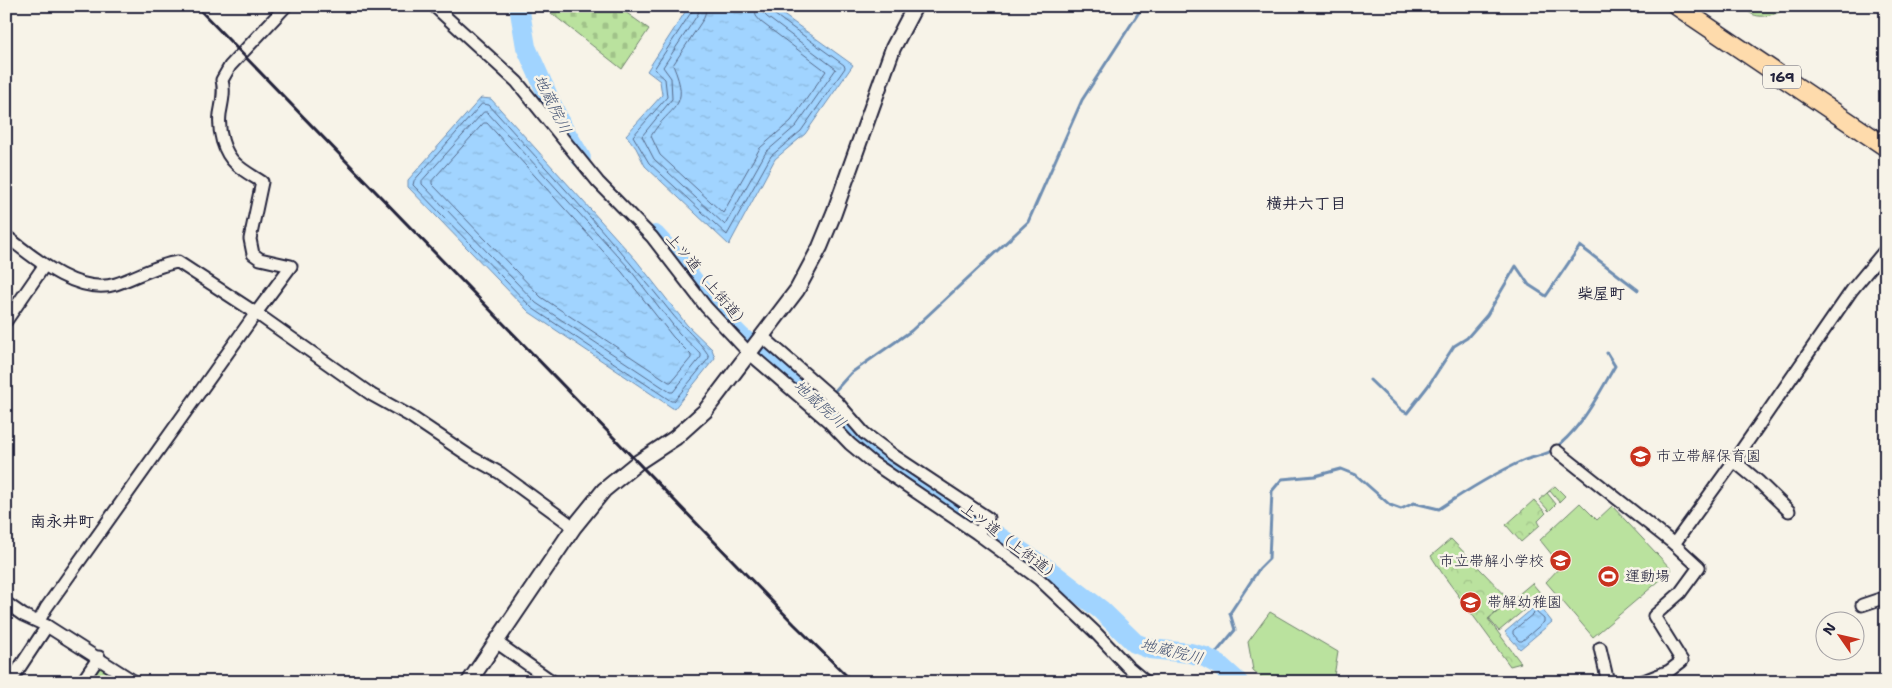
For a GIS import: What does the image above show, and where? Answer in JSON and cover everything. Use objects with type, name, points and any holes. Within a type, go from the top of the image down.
[{"type":"highway","name":"169","points":[[1678,6],[1886,147]]},
{"type":"street","points":[[10,682],[43,624],[46,608],[291,266],[260,259],[253,254],[250,239],[262,182],[236,164],[226,152],[219,130],[224,91],[222,80],[230,66],[286,6]]},
{"type":"street","name":"上ツ道（上街道）","points":[[434,6],[517,82],[550,120],[586,167],[652,238],[706,308],[749,353],[873,463],[979,532],[1039,579],[1095,632],[1127,666],[1146,682]]},
{"type":"street","points":[[469,682],[574,527],[604,490],[637,463],[675,438],[705,411],[798,290],[820,247],[838,204],[893,48],[915,6]]},
{"type":"street","points":[[6,236],[44,266],[88,285],[113,285],[164,264],[178,262],[256,313],[372,395],[410,416],[500,473],[574,527]]},
{"type":"street","points":[[1674,544],[1734,461],[1852,290],[1886,249]]},
{"type":"street","points":[[6,321],[44,266]]},
{"type":"street","points":[[762,337],[837,402],[864,433],[893,456],[988,518],[979,532]]},
{"type":"street","points":[[1557,451],[1674,544],[1699,567],[1680,593],[1654,616],[1682,661],[1669,671],[1641,682]]},
{"type":"street","points":[[1734,461],[1790,511]]},
{"type":"street","points":[[1862,605],[1886,597]]},
{"type":"street","points":[[6,603],[23,615],[43,624],[98,657],[135,682]]},
{"type":"street","points":[[496,642],[553,682]]},
{"type":"street","points":[[1600,648],[1608,682]]},
{"type":"street","points":[[82,682],[98,657]]},
{"type":"green space","points":[[554,6],[617,6],[649,29],[622,69],[551,13]]},
{"type":"green space","points":[[1742,6],[1782,6],[1780,12],[1760,16],[1751,14]]},
{"type":"green space","points":[[1555,486],[1565,496],[1559,502],[1550,491],[1547,493]]},
{"type":"green space","points":[[1547,493],[1556,504],[1549,511],[1539,500]]},
{"type":"green space","points":[[1534,500],[1546,513],[1538,521],[1540,525],[1521,542],[1506,525]]},
{"type":"green space","name":"運動場","points":[[1580,503],[1597,520],[1612,506],[1672,570],[1593,637],[1546,582],[1561,566],[1540,540]]},
{"type":"green space","points":[[1451,539],[1510,600],[1488,619],[1521,663],[1510,666],[1431,556]]},
{"type":"green space","points":[[1532,583],[1542,595],[1499,631],[1489,619]]},
{"type":"green space","points":[[1270,612],[1338,652],[1333,682],[1267,682],[1253,670],[1248,642]]},
{"type":"green space","points":[[104,667],[126,682],[89,682],[97,669]]},
{"type":"water","points":[[689,6],[771,6],[853,65],[805,134],[775,159],[729,245],[645,166],[636,148],[626,135],[662,95],[660,81],[647,71]]},
{"type":"water","points":[[481,98],[491,99],[636,260],[687,325],[712,349],[715,358],[674,409],[529,312],[408,187],[408,180]]},
{"type":"water","points":[[1538,604],[1552,622],[1520,649],[1505,632]]},
{"type":"waterway","name":"地蔵院川","points":[[519,6],[526,47],[561,125],[581,158]]},
{"type":"waterway","points":[[832,394],[851,373],[911,331],[1028,222],[1082,100],[1143,6]]},
{"type":"waterway","name":"地蔵院川","points":[[655,235],[677,259],[722,318],[741,337],[764,354],[848,432],[889,467],[1046,568],[1101,610],[1135,643],[1150,649],[1190,653],[1205,657],[1219,665],[1238,682]]},
{"type":"waterway","points":[[1370,380],[1401,410],[1407,413],[1428,386],[1454,346],[1467,338],[1487,315],[1516,266],[1529,285],[1546,296],[1580,246],[1638,290]]},
{"type":"waterway","points":[[1210,660],[1235,630],[1230,613],[1259,569],[1269,559],[1272,491],[1282,479],[1315,476],[1341,469],[1356,475],[1390,505],[1401,509],[1414,503],[1439,509],[1501,471],[1522,461],[1548,453],[1571,434],[1588,412],[1615,366],[1607,353]]},
{"type":"waterway","points":[[822,408],[829,399]]},
{"type":"railway","points":[[196,6],[794,624],[853,682]]},
{"type":"place","name":"市立帯解保育園","points":[[1640,456]]},
{"type":"place","name":"市立帯解小学校","points":[[1560,561]]},
{"type":"place","name":"運動場","points":[[1609,576]]},
{"type":"place","name":"帯解幼稚園","points":[[1471,602]]},
{"type":"district","name":"横井六丁目","points":[[1306,203]]},
{"type":"district","name":"柴屋町","points":[[1601,293]]},
{"type":"district","name":"南永井町","points":[[62,521]]}]
